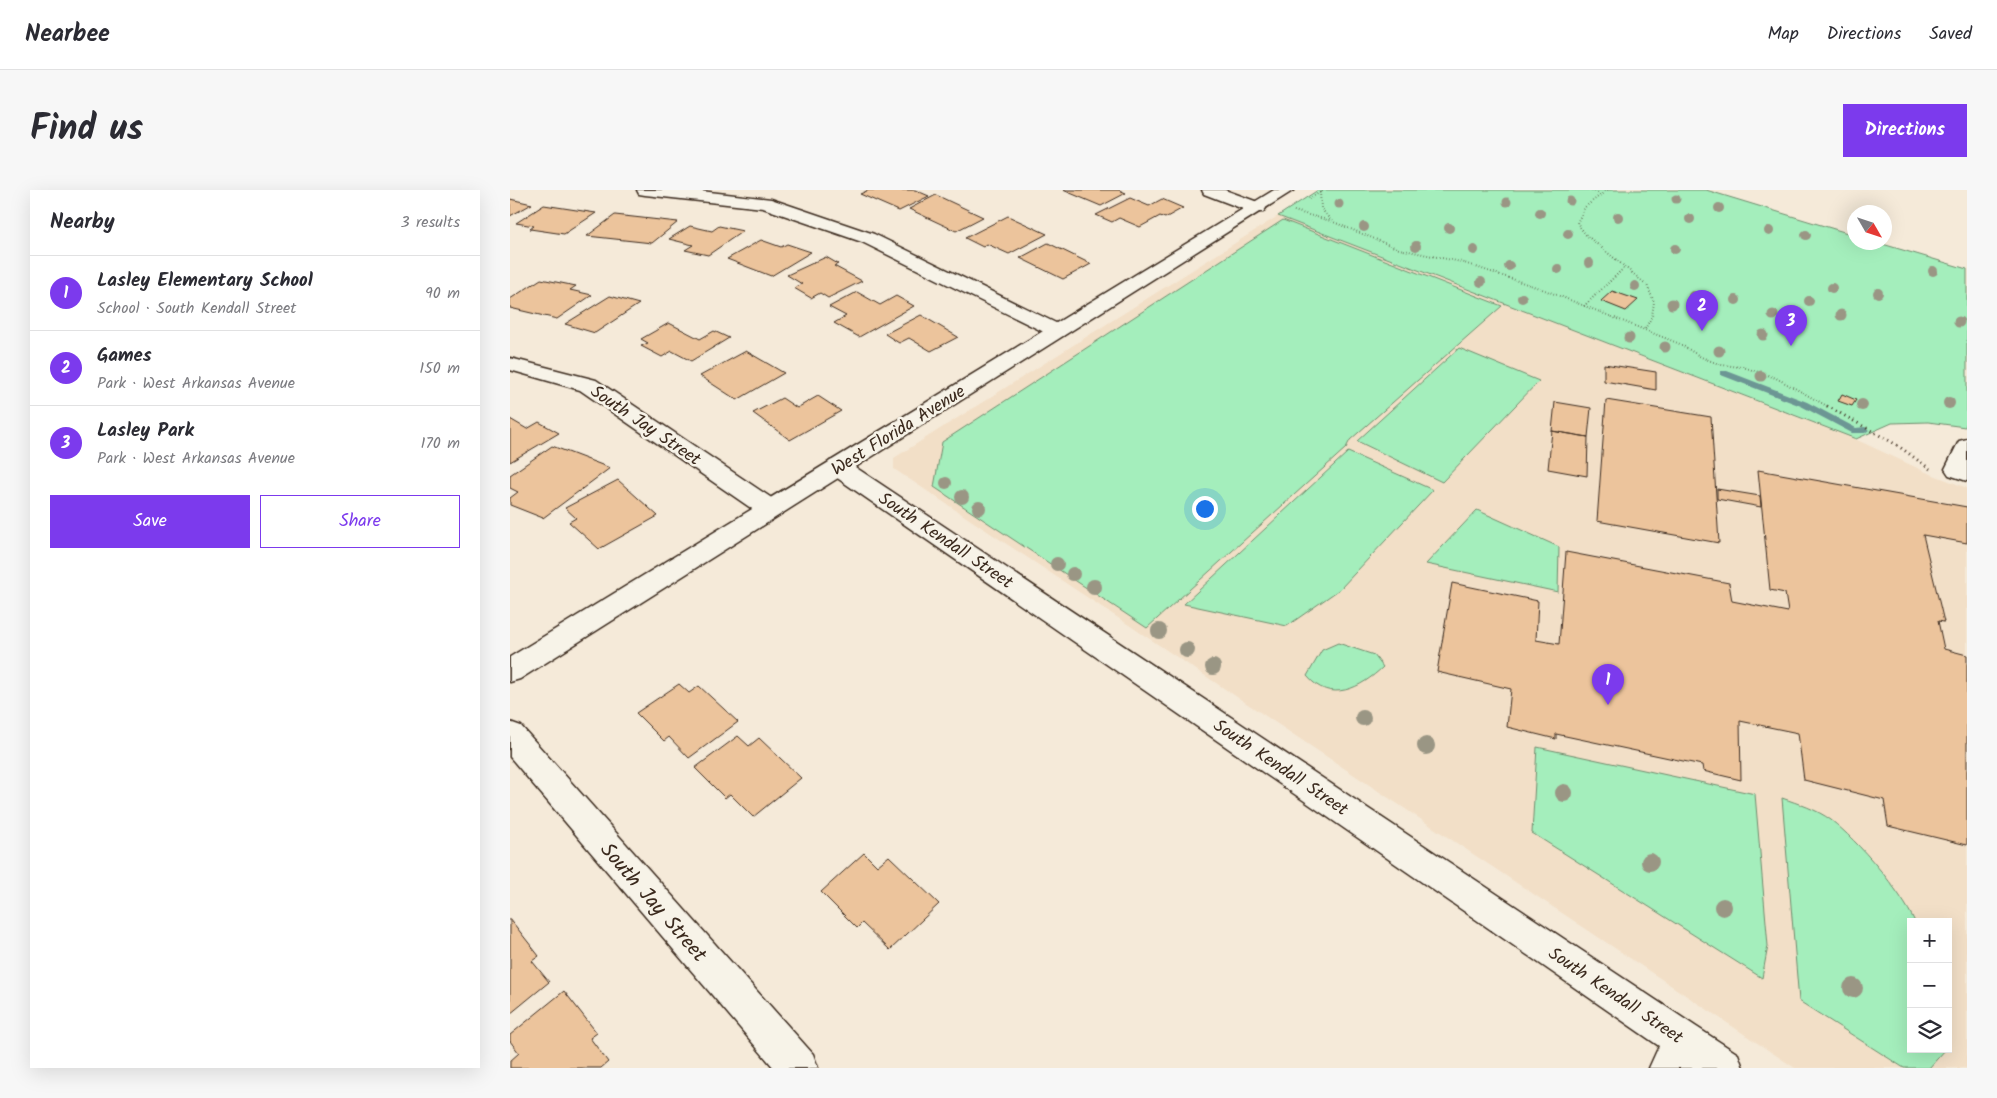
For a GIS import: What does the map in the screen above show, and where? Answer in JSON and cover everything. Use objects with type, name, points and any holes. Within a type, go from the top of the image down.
[{"type":"street","points":[[645,190],[765,203],[868,238],[1058,331]]},
{"type":"street","points":[[1210,190],[1257,208]]},
{"type":"street","name":"West Florida Avenue","points":[[510,671],[1257,208],[1288,200]]},
{"type":"street","name":"South Jay Street","points":[[510,364],[588,385],[770,509]]},
{"type":"street","points":[[1954,472],[1967,446]]},
{"type":"street","name":"South Kendall Street","points":[[838,467],[1675,1054],[1724,1068]]},
{"type":"street","name":"South Jay Street","points":[[510,735],[799,1068]]},
{"type":"path","points":[[1592,190],[1601,194]]},
{"type":"path","points":[[1607,190],[1589,201],[1580,211],[1577,223],[1586,235],[1647,285],[1654,302],[1652,316],[1646,329]]},
{"type":"path","points":[[1320,192],[1318,198],[1321,211],[1331,221]]},
{"type":"path","points":[[1288,200],[1331,221],[1400,249],[1461,262],[1646,329],[1721,365],[1743,367],[1776,378],[1897,446],[1954,472]]},
{"type":"path","points":[[1584,306],[1625,267]]},
{"type":"shaded area","points":[[1278,216],[1855,439],[1926,472],[1967,488],[1967,1068],[1795,1068],[894,469],[894,458]]},
{"type":"green space","points":[[1318,190],[1706,190],[1847,233],[1847,250],[1892,250],[1892,247],[1967,269],[1967,422],[1965,427],[1928,422],[1892,423],[1856,439],[1278,216]]},
{"type":"green space","points":[[1283,220],[1502,306],[1350,440],[1346,448],[1147,628],[934,487],[942,442]]},
{"type":"green space","points":[[1459,348],[1539,381],[1442,482],[1357,441]]},
{"type":"green space","points":[[1348,452],[1433,490],[1340,589],[1287,626],[1184,604]]},
{"type":"green space","points":[[1477,510],[1559,547],[1558,592],[1426,564]]},
{"type":"green space","points":[[1338,643],[1374,655],[1383,667],[1365,681],[1345,690],[1335,691],[1316,685],[1307,676],[1322,650]]},
{"type":"green space","points":[[1537,747],[1755,794],[1768,946],[1762,978],[1532,833]]},
{"type":"green space","points":[[1782,798],[1819,813],[1842,829],[1866,853],[1900,896],[1913,918],[1907,918],[1907,1053],[1942,1053],[1929,1068],[1904,1068],[1799,1001]]},
{"type":"building","points":[[869,190],[915,190],[929,196],[899,211],[860,194]]},
{"type":"building","points":[[1063,190],[1119,190],[1126,193],[1101,206]]},
{"type":"building","points":[[936,195],[983,217],[956,231],[909,209]]},
{"type":"building","points":[[1130,198],[1149,206],[1162,199],[1183,208],[1165,218],[1160,216],[1140,227],[1119,218],[1112,222],[1096,215]]},
{"type":"building","points":[[510,199],[532,204],[510,216]]},
{"type":"building","points":[[544,205],[596,213],[564,234],[530,229],[534,226],[516,223]]},
{"type":"building","points":[[615,215],[678,222],[652,243],[587,236]]},
{"type":"building","points":[[1008,216],[1047,234],[1009,254],[987,244],[983,247],[965,238]]},
{"type":"building","points":[[690,226],[712,231],[719,226],[743,231],[708,255],[685,250],[693,245],[669,239]]},
{"type":"building","points":[[761,240],[781,247],[787,244],[811,252],[771,276],[727,259]]},
{"type":"building","points":[[1048,243],[1091,264],[1063,279],[1020,258]]},
{"type":"building","points":[[826,257],[838,264],[834,266],[862,281],[828,298],[820,293],[811,298],[794,288],[802,284],[787,275]]},
{"type":"building","points":[[541,279],[576,286],[570,290],[592,295],[557,319],[510,308],[510,299]]},
{"type":"building","points":[[1612,291],[1638,300],[1626,311],[1601,301]]},
{"type":"building","points":[[857,292],[880,305],[896,296],[914,306],[859,337],[834,323],[846,316],[829,307]]},
{"type":"building","points":[[610,296],[639,304],[595,333],[565,324]]},
{"type":"building","points":[[921,315],[958,337],[931,351],[909,338],[899,343],[885,334]]},
{"type":"building","points":[[669,323],[700,339],[714,331],[729,338],[691,361],[672,351],[662,357],[641,346],[648,343],[641,339]]},
{"type":"building","points":[[746,351],[784,373],[737,400],[700,376]]},
{"type":"building","points":[[1604,364],[1656,372],[1656,390],[1604,381]]},
{"type":"building","points":[[1842,394],[1856,400],[1852,406],[1838,401]]},
{"type":"building","points":[[818,396],[841,411],[790,440],[753,413],[782,398],[797,408]]},
{"type":"building","points":[[1606,400],[1711,417],[1719,543],[1597,521]]},
{"type":"building","points":[[1555,402],[1591,408],[1588,437],[1552,431]]},
{"type":"building","points":[[510,419],[527,429],[539,422],[559,433],[510,462]]},
{"type":"building","points":[[1552,431],[1588,437],[1587,476],[1548,469]]},
{"type":"building","points":[[552,446],[610,468],[543,518],[510,505],[510,498],[518,492],[510,488],[510,475]]},
{"type":"building","points":[[1758,470],[1967,507],[1967,543],[1923,535],[1944,622],[1938,621],[1944,649],[1967,655],[1967,845],[1888,826],[1884,800],[1804,780],[1798,733],[1740,721],[1741,780],[1703,771],[1702,765],[1556,734],[1556,739],[1507,727],[1511,689],[1437,672],[1452,583],[1538,601],[1536,640],[1559,644],[1566,552],[1729,583],[1732,601],[1788,612],[1785,593],[1770,590]]},
{"type":"building","points":[[618,480],[658,516],[599,549],[569,522],[576,518],[565,508]]},
{"type":"building","points":[[1717,489],[1760,496],[1761,507],[1717,499]]},
{"type":"building","points":[[679,684],[689,693],[699,686],[738,722],[689,758],[669,737],[664,741],[636,713]]},
{"type":"building","points":[[738,736],[749,746],[759,738],[801,778],[753,817],[730,794],[725,798],[695,768]]},
{"type":"building","points":[[864,853],[877,866],[889,856],[939,904],[890,950],[862,923],[857,928],[821,892]]},
{"type":"building","points":[[510,919],[539,956],[532,961],[549,982],[510,1014]]},
{"type":"building","points":[[564,991],[597,1033],[590,1038],[608,1062],[601,1068],[510,1068],[510,1061],[519,1053],[510,1041],[510,1035]]},
{"type":"waterway","points":[[1724,373],[1804,404],[1855,431],[1865,430]]},
{"type":"place","name":"Games","points":[[1702,331]]},
{"type":"place","name":"Lasley Park","points":[[1791,346]]},
{"type":"place","name":"Lasley Elementary School","points":[[1608,705]]}]
